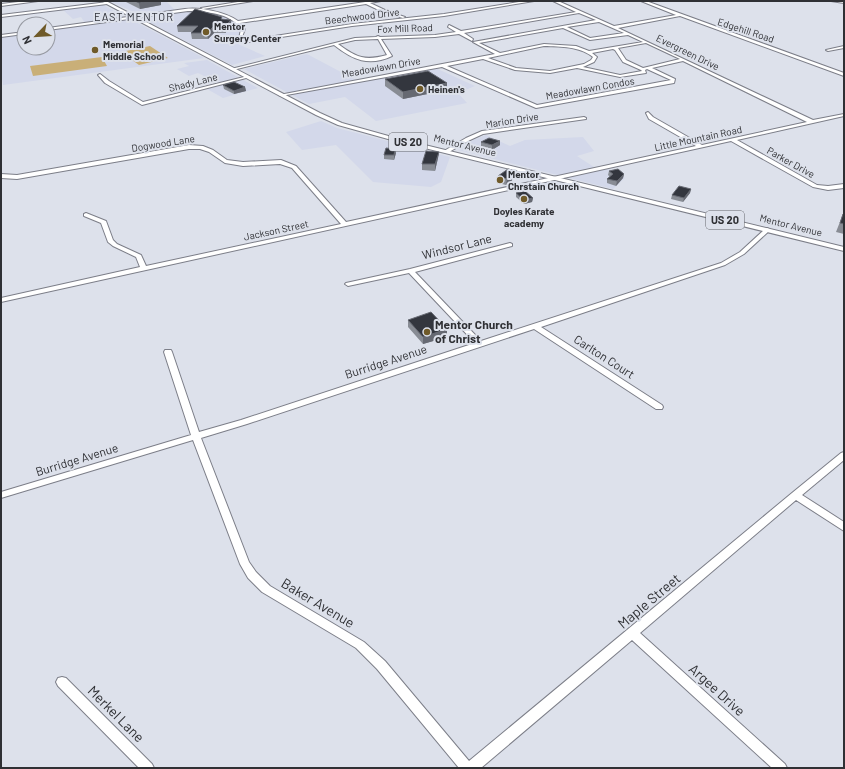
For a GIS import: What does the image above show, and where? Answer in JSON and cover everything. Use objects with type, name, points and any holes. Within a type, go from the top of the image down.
[{"type":"main road","name":"Mentor Avenue","points":[[105,2],[281,95],[340,124],[556,179],[844,249]]},
{"type":"street","points":[[1,5],[36,1]]},
{"type":"street","points":[[56,28],[184,10],[206,9],[251,1]]},
{"type":"street","points":[[206,9],[224,15],[238,22],[379,1]]},
{"type":"street","name":"Beechwood Drive","points":[[238,22],[243,29],[241,39],[252,41],[397,18],[448,14],[532,1]]},
{"type":"street","name":"Evergreen Drive","points":[[555,1],[647,42],[812,122]]},
{"type":"street","name":"Edgehill Road","points":[[643,1],[680,16],[791,53],[844,75]]},
{"type":"street","points":[[833,1],[844,2]]},
{"type":"street","points":[[1,16],[105,2]]},
{"type":"street","points":[[370,2],[397,18]]},
{"type":"street","name":"Fox Mill Road","points":[[233,69],[355,39],[435,36],[460,33],[579,12]]},
{"type":"street","points":[[614,27],[680,16]]},
{"type":"street","points":[[498,54],[475,42],[600,21]]},
{"type":"street","points":[[449,26],[472,40]]},
{"type":"street","points":[[563,27],[590,39],[629,34]]},
{"type":"street","points":[[1,36],[16,34]]},
{"type":"street","points":[[335,44],[359,60],[365,61],[390,56],[378,37]]},
{"type":"street","name":"Meadowlawn Drive","points":[[589,52],[647,42]]},
{"type":"street","name":"Meadowlawn Drive","points":[[281,95],[483,58],[544,45],[576,47],[589,52],[594,57],[593,61],[579,66],[550,72],[533,72],[515,69],[483,58]]},
{"type":"street","points":[[828,50],[844,47]]},
{"type":"street","name":"Meadowlawn Condos","points":[[442,65],[536,107],[672,82],[673,80],[624,61],[617,49],[614,48]]},
{"type":"street","name":"Meadowlawn Condos","points":[[646,69],[683,60]]},
{"type":"street","points":[[579,66],[620,76],[644,72],[646,69]]},
{"type":"street","name":"Shady Lane","points":[[100,76],[106,82],[142,104],[248,77]]},
{"type":"street","points":[[648,113],[651,118],[702,147]]},
{"type":"street","name":"Little Mountain Road","points":[[556,179],[844,115]]},
{"type":"street","points":[[836,116],[844,120]]},
{"type":"street","name":"Marion Drive","points":[[447,151],[482,133],[584,118]]},
{"type":"street","name":"Parker Drive","points":[[733,140],[815,186],[828,188],[844,186]]},
{"type":"street","name":"Dogwood Lane","points":[[1,176],[17,177],[189,147],[202,147],[211,151],[225,161],[243,164],[281,162],[294,166],[345,225]]},
{"type":"street","name":"Jackson Street","points":[[1,300],[556,179]]},
{"type":"street","points":[[86,215],[104,222],[110,241],[115,245],[139,256],[144,269]]},
{"type":"street","name":"Burridge Avenue","points":[[1,495],[196,436],[724,264],[742,253],[767,230]]},
{"type":"street","name":"Windsor Lane","points":[[348,284],[410,271],[510,245]]},
{"type":"street","name":"Windsor Lane","points":[[410,271],[480,344]]},
{"type":"street","name":"Carlton Court","points":[[535,326],[659,407]]},
{"type":"street","name":"Baker Avenue","points":[[168,352],[196,436],[240,556],[252,575],[266,588],[360,645],[381,665],[467,768]]},
{"type":"street","name":"Maple Street","points":[[471,768],[844,455]]},
{"type":"street","points":[[795,495],[844,527]]},
{"type":"street","name":"Argee Drive","points":[[632,633],[781,768]]},
{"type":"street","name":"Merkel Lane","points":[[62,682],[148,768]]},
{"type":"shaded area","points":[[109,1],[166,1],[175,10],[138,14]]},
{"type":"shaded area","points":[[102,4],[124,17],[85,23],[81,17],[73,19],[62,9]]},
{"type":"shaded area","points":[[186,11],[214,13],[226,16],[236,22],[241,29],[238,38],[231,41],[265,56],[232,65],[143,19],[148,16]]},
{"type":"shaded area","name":"Memorial Middle School","points":[[130,19],[204,58],[3,85],[1,71],[1,37],[16,35],[16,56],[56,56],[56,29]]},
{"type":"shaded area","points":[[150,46],[168,58],[139,65],[121,52]]},
{"type":"shaded area","points":[[307,54],[356,80],[431,66],[475,86],[458,93],[467,103],[376,121],[345,97],[309,104],[244,69]]},
{"type":"shaded area","points":[[102,57],[107,66],[33,76],[30,66]]},
{"type":"shaded area","points":[[207,60],[258,88],[223,98],[207,89],[224,84],[198,73],[189,76],[177,69],[189,66],[184,63]]},
{"type":"shaded area","points":[[321,121],[337,128],[450,157],[441,182],[431,187],[373,182],[336,145],[302,150],[286,132]]},
{"type":"shaded area","points":[[486,135],[510,146],[525,140],[583,137],[594,151],[577,156],[594,167],[612,170],[625,178],[613,189],[458,150],[473,140]]},
{"type":"building","points":[[135,1],[150,1],[139,3]]},
{"type":"building","points":[[195,9],[222,17],[221,19],[231,20],[224,27],[213,27],[207,33],[191,33],[198,26],[177,26]]},
{"type":"building","points":[[428,71],[447,83],[403,92],[385,79]]},
{"type":"building","points":[[234,82],[245,87],[234,91],[223,85]]},
{"type":"building","points":[[489,138],[500,141],[492,145],[481,142]]},
{"type":"building","points":[[386,148],[395,149],[394,155],[384,155]]},
{"type":"building","points":[[426,151],[439,152],[435,164],[422,164]]},
{"type":"building","points":[[508,169],[517,171],[507,179],[498,176]]},
{"type":"building","points":[[618,169],[624,174],[617,181],[607,179],[613,174],[609,171]]},
{"type":"building","points":[[679,186],[691,189],[684,198],[672,195]]},
{"type":"building","points":[[525,191],[533,198],[524,200],[516,193]]},
{"type":"building","points":[[844,214],[844,224],[840,223]]},
{"type":"building","points":[[431,312],[447,329],[423,337],[408,320]]},
{"type":"place","name":"Mentor Surgery Center","points":[[206,32]]},
{"type":"place","name":"Memorial Middle School","points":[[95,50]]},
{"type":"place","name":"Heinen's","points":[[420,89]]},
{"type":"place","name":"Mentor Chrstain Church","points":[[500,180]]},
{"type":"place","name":"Doyles Karate academy","points":[[524,199]]},
{"type":"place","name":"Mentor Church of Christ","points":[[427,332]]},
{"type":"district","name":"EAST MENTOR","points":[[134,17]]}]
